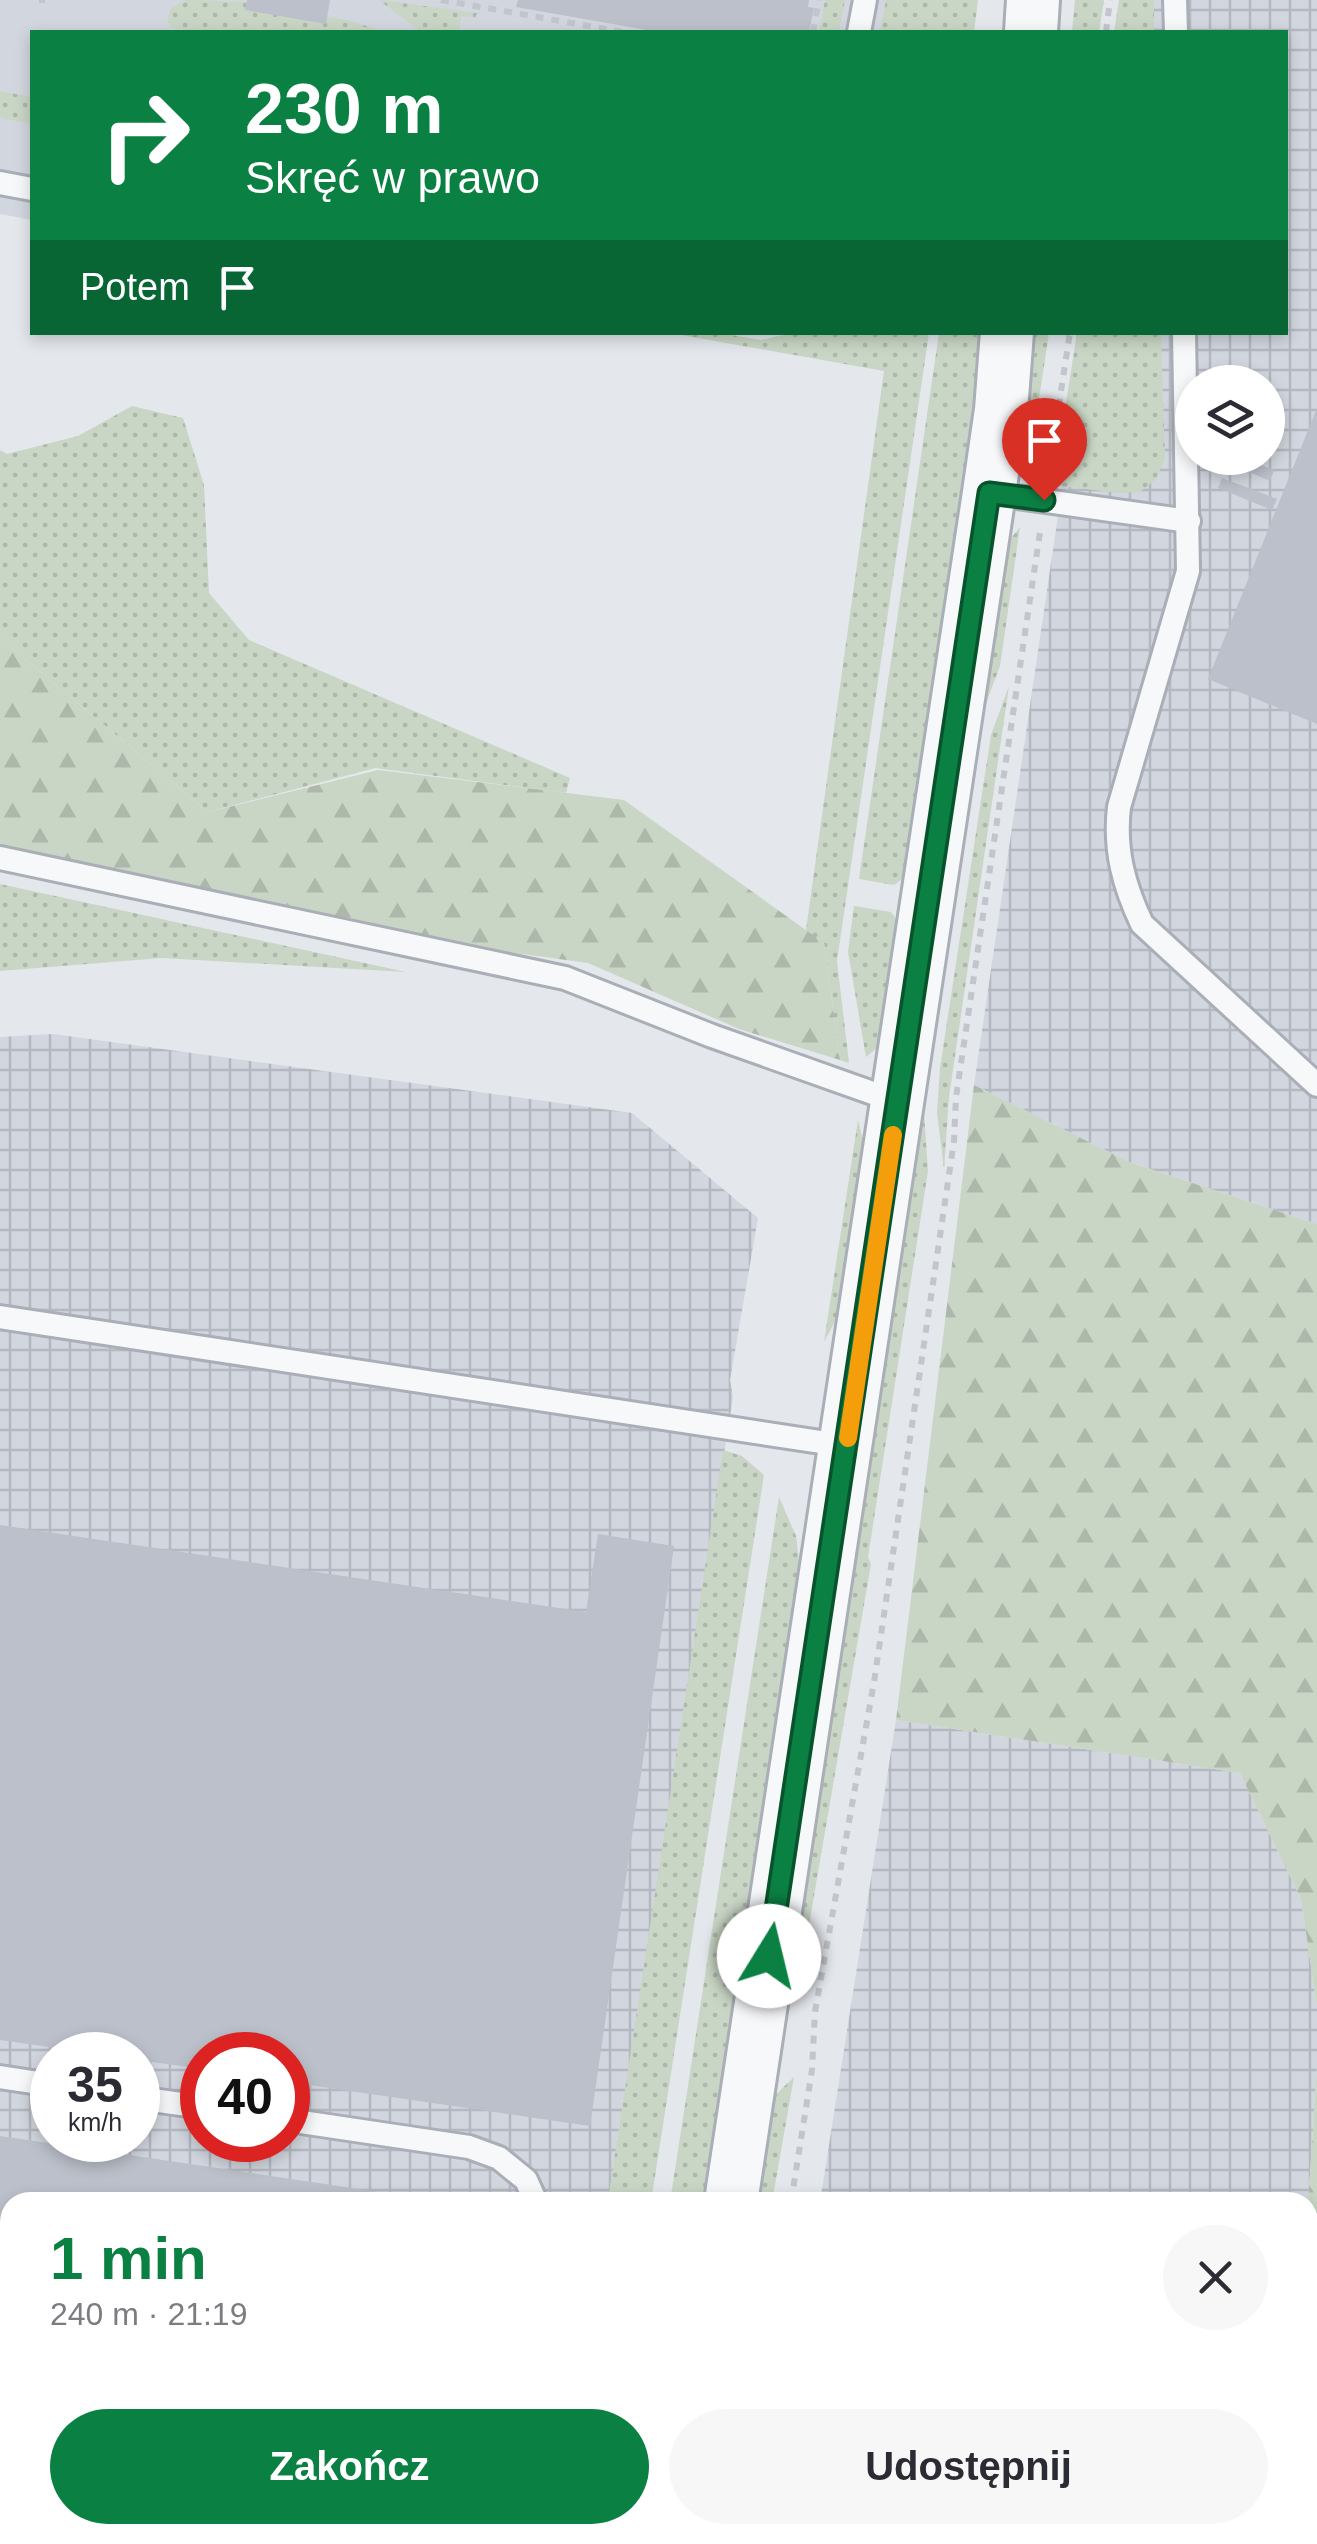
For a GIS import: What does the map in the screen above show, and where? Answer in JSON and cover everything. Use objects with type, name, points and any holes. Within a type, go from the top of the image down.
[{"type":"street","points":[[1030,30],[1033,0]]},
{"type":"street","points":[[734,2192],[989,493],[1007,335]]},
{"type":"lane","points":[[859,30],[865,0]]},
{"type":"lane","points":[[1175,0],[1176,30]]},
{"type":"lane","points":[[0,183],[30,189]]},
{"type":"lane","points":[[1184,335],[1188,570],[1119,807],[1116,831],[1120,862],[1127,892],[1142,924],[1317,1085]]},
{"type":"lane","points":[[989,493],[1188,521]]},
{"type":"lane","points":[[0,858],[564,978],[898,1102]]},
{"type":"lane","points":[[0,1317],[847,1446]]},
{"type":"lane","points":[[0,2077],[30,2082]]},
{"type":"lane","points":[[310,2123],[468,2147],[499,2158],[526,2180],[531,2192]]},
{"type":"path","points":[[442,0],[612,30]]},
{"type":"path","points":[[813,30],[819,0]]},
{"type":"path","points":[[1106,30],[1110,0]]},
{"type":"path","points":[[792,2192],[812,2070],[815,2012],[877,1662],[1070,335]]},
{"type":"shaded area","points":[[0,0],[943,0],[938,30],[30,30],[30,220],[0,214]]},
{"type":"shaded area","points":[[1132,0],[1317,0],[1317,1224],[1129,1162],[974,1085],[1081,335],[1288,335],[1288,30],[1127,30]]},
{"type":"shaded area","points":[[53,1034],[632,1113],[758,1218],[730,1380],[733,1397],[610,2192],[0,2192],[0,1037]]},
{"type":"shaded area","points":[[896,1720],[1240,1773],[1301,1899],[1317,2007],[1309,2192],[822,2192]]},
{"type":"green space","points":[[187,0],[246,2],[246,10],[332,17],[376,30],[186,30],[173,28],[167,21],[171,8]]},
{"type":"green space","points":[[379,0],[477,13],[475,18],[461,16],[459,30],[418,30]]},
{"type":"green space","points":[[825,0],[845,0],[839,30],[819,30]]},
{"type":"green space","points":[[886,0],[978,0],[974,30],[880,30]]},
{"type":"green space","points":[[1075,0],[1104,0],[1099,30],[1072,30]]},
{"type":"green space","points":[[1119,0],[1154,0],[1154,30],[1114,30]]},
{"type":"green space","points":[[0,91],[30,97],[30,124],[0,118]]},
{"type":"green space","points":[[681,335],[731,335],[761,340],[784,335],[929,335],[837,961],[849,1063],[840,1060],[824,943],[805,937],[884,371]]},
{"type":"green space","points":[[939,335],[983,335],[978,409],[909,874],[894,885],[859,879]]},
{"type":"green space","points":[[1031,335],[1049,335],[1028,471],[1019,447]]},
{"type":"green space","points":[[1077,335],[1161,335],[1165,458],[1156,479],[1140,492],[1053,485]]},
{"type":"green space","points":[[132,406],[183,418],[204,485],[209,593],[249,640],[570,778],[566,793],[375,768],[208,812],[0,638],[0,450],[7,454],[78,436]]},
{"type":"green space","points":[[1020,527],[1000,666],[977,727],[1004,547]]},
{"type":"green space","points":[[0,638],[208,812],[378,770],[624,800],[824,943],[840,1060],[739,1029],[588,963],[494,950],[214,894],[0,845]]},
{"type":"green space","points":[[1009,686],[949,1097],[944,1169],[937,1113],[940,1068],[991,735]]},
{"type":"green space","points":[[0,884],[406,972],[162,958],[0,971]]},
{"type":"green space","points":[[854,906],[891,912],[901,927],[882,1044],[866,1057],[848,952]]},
{"type":"green space","points":[[974,1085],[1129,1162],[1317,1224],[1317,2007],[1301,1899],[1240,1773],[896,1720]]},
{"type":"green space","points":[[919,1112],[924,1113],[928,1171],[868,1557],[871,1564],[797,1995],[790,1981]]},
{"type":"green space","points":[[858,1120],[866,1154],[846,1301],[824,1342]]},
{"type":"green space","points":[[723,1450],[742,1456],[764,1475],[653,2192],[609,2192]]},
{"type":"green space","points":[[779,1497],[796,1536],[802,1585],[711,2182],[704,2192],[672,2192]]},
{"type":"green space","points":[[1317,2066],[1317,2192],[1309,2192]]},
{"type":"green space","points":[[794,2077],[774,2192],[756,2192],[771,2099]]},
{"type":"building","points":[[247,0],[330,0],[326,24],[245,10]]},
{"type":"building","points":[[518,0],[809,0],[808,7],[814,8],[809,30],[647,30],[516,7]]},
{"type":"building","points":[[1317,408],[1317,724],[1208,679]]},
{"type":"building","points":[[1222,478],[1277,499],[1272,510],[1218,488]]},
{"type":"building","points":[[0,1525],[586,1612],[598,1534],[674,1546],[590,2126],[310,2085],[310,2032],[180,2032],[180,2066],[160,2063],[160,2032],[30,2032],[30,2044],[0,2040]]},
{"type":"building","points":[[0,2136],[30,2140],[30,2162],[160,2160],[379,2192],[0,2192]]},
{"type":"slow traffic","points":[[848,1438],[893,1135]]},
{"type":"route","points":[[769,1956],[989,493],[1044,500]]}]
